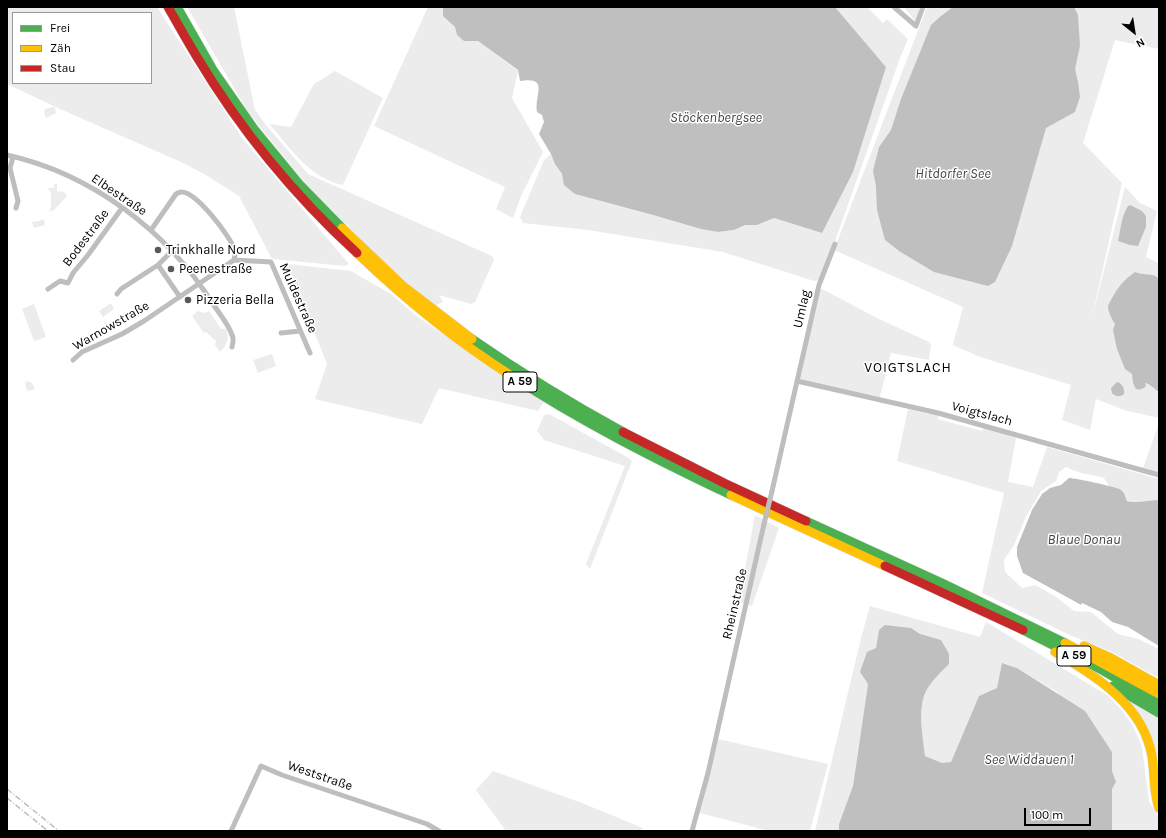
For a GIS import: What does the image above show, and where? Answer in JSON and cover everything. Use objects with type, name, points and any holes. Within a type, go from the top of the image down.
[{"type":"highway","name":"A 59","points":[[168,7],[225,101],[282,175],[313,210],[365,262],[414,305],[452,335],[495,365],[548,399],[643,452],[694,477],[1086,654],[1159,694]]},
{"type":"highway","name":"A 59","points":[[177,7],[210,64],[233,98],[258,132],[317,203],[373,260],[420,300],[484,348],[532,380],[632,437],[988,609],[1159,703]]},
{"type":"highway","points":[[988,609],[1094,676],[1159,713]]},
{"type":"highway","points":[[988,609],[1024,617],[1074,642],[1109,657],[1159,685]]},
{"type":"highway","points":[[1094,676],[1122,699],[1133,712],[1144,730],[1152,757],[1154,790],[1159,808]]},
{"type":"highway","points":[[1145,677],[1159,680]]},
{"type":"street","points":[[894,7],[916,26],[923,7]]},
{"type":"street","name":"Elbestraße","points":[[7,155],[39,164],[72,178],[95,190],[122,208],[151,230],[172,251],[199,284]]},
{"type":"street","points":[[13,157],[10,168],[18,201],[16,208]]},
{"type":"street","points":[[151,230],[176,194],[180,192],[188,194],[204,207],[222,229],[234,249],[234,260],[199,284],[233,336],[232,347]]},
{"type":"street","name":"Bodestraße","points":[[48,289],[60,281],[68,283],[73,273],[122,208]]},
{"type":"street","name":"Umlag","points":[[797,381],[819,285],[835,244]]},
{"type":"street","points":[[117,294],[121,288],[158,265],[172,251]]},
{"type":"street","name":"Muldestraße","points":[[234,260],[271,262],[310,354]]},
{"type":"street","points":[[158,265],[180,296]]},
{"type":"street","name":"Warnowstraße","points":[[73,360],[82,352],[133,328],[199,284]]},
{"type":"street","points":[[281,333],[300,330]]},
{"type":"street","name":"Voigtslach","points":[[797,381],[915,407],[1159,475]]},
{"type":"street","name":"Rheinstraße","points":[[692,831],[708,773],[797,381]]},
{"type":"street","name":"Weststraße","points":[[231,831],[261,766],[282,775],[428,824],[439,831]]},
{"type":"shaded area","points":[[7,7],[157,7],[242,138],[349,264],[345,266],[272,259],[239,196],[206,175],[181,162],[7,84]]},
{"type":"shaded area","points":[[187,7],[234,7],[255,110],[308,174],[492,256],[494,260],[475,302],[471,304],[439,295],[443,302],[434,306],[387,266],[306,184],[248,112]]},
{"type":"shaded area","points":[[428,7],[443,7],[444,16],[455,27],[464,41],[478,41],[518,71],[512,98],[543,152],[522,194],[513,218],[496,209],[505,187],[374,126]]},
{"type":"shaded area","points":[[835,7],[867,7],[883,23],[887,19],[908,39],[833,247],[819,280],[814,281],[723,252],[588,230],[523,223],[520,217],[544,160],[551,154],[555,164],[562,174],[565,185],[575,194],[701,229],[718,232],[734,230],[745,225],[757,225],[774,218],[822,233],[886,67]]},
{"type":"shaded area","points":[[904,7],[920,7],[916,22]]},
{"type":"shaded area","points":[[927,7],[1159,7],[1159,49],[1115,40],[1083,143],[1122,183],[1091,322],[1125,187],[1140,203],[1157,211],[1146,257],[1159,263],[1159,418],[1124,410],[1096,399],[1090,430],[1062,420],[1071,385],[980,357],[953,345],[963,307],[834,250]]},
{"type":"shaded area","points":[[335,71],[383,98],[343,185],[331,182],[311,169],[293,152],[269,124],[291,127],[314,84]]},
{"type":"shaded area","points":[[55,108],[56,113],[46,118],[44,112],[45,109]]},
{"type":"shaded area","points":[[54,184],[57,184],[57,191],[64,192],[67,196],[54,210],[49,212],[51,207],[51,192],[48,190],[49,188],[54,188]]},
{"type":"shaded area","points":[[44,219],[45,225],[34,228],[32,222]]},
{"type":"shaded area","points":[[287,264],[351,271],[391,294],[415,315],[544,402],[538,411],[439,388],[422,424],[315,399],[327,364]]},
{"type":"shaded area","points":[[821,289],[877,318],[929,342],[931,345],[929,360],[891,353],[880,397],[800,379],[819,291]]},
{"type":"shaded area","points":[[111,303],[114,309],[103,317],[99,311]]},
{"type":"shaded area","points":[[34,304],[46,337],[34,341],[22,309]]},
{"type":"shaded area","points":[[198,311],[203,313],[209,311],[221,329],[226,329],[228,335],[227,341],[220,352],[215,345],[216,341],[206,332],[204,333],[192,316]]},
{"type":"shaded area","points":[[272,354],[276,366],[258,373],[253,360]]},
{"type":"shaded area","points":[[28,381],[32,383],[35,389],[27,391],[25,382]]},
{"type":"shaded area","points":[[908,409],[929,414],[930,412],[939,415],[938,419],[982,431],[984,427],[1016,438],[1008,482],[1033,487],[1047,447],[1159,479],[1159,500],[1130,502],[1127,501],[1118,489],[1109,486],[1104,478],[1080,473],[1066,467],[1059,472],[1056,481],[1041,491],[1026,517],[1014,545],[1004,560],[1005,572],[1022,588],[1035,585],[1055,596],[1074,611],[1091,612],[1118,634],[1138,639],[1159,649],[1159,676],[1155,676],[1110,651],[1072,636],[982,593],[1004,493],[897,461]]},
{"type":"shaded area","points":[[549,414],[632,461],[590,569],[586,564],[625,466],[544,440],[537,431],[544,415]]},
{"type":"shaded area","points":[[1159,423],[1159,473],[1143,468]]},
{"type":"shaded area","points":[[755,515],[779,528],[752,606],[739,602]]},
{"type":"shaded area","points":[[870,606],[980,637],[986,622],[1107,695],[1120,708],[1133,726],[1142,747],[1149,802],[1159,816],[1159,831],[1112,831],[1112,789],[1116,782],[1112,771],[1112,752],[1057,692],[1017,668],[1003,663],[997,688],[979,696],[951,762],[942,763],[925,756],[921,718],[922,703],[931,683],[949,664],[920,634],[911,628],[879,630],[876,648],[860,672],[868,684],[853,786],[839,824],[839,831],[815,831]]},
{"type":"shaded area","points":[[1122,694],[1159,716],[1159,748],[1157,760],[1154,759]]},
{"type":"shaded area","points":[[718,739],[828,764],[810,831],[769,831],[700,813]]},
{"type":"shaded area","points":[[493,771],[582,803],[643,828],[640,831],[506,831],[476,790]]},
{"type":"water","name":"Stöckenbergsee","points":[[443,7],[835,7],[886,67],[853,172],[822,233],[774,218],[757,225],[745,225],[734,230],[718,232],[701,229],[575,194],[564,185],[562,174],[539,134],[544,122],[542,115],[537,112],[538,84],[535,81],[529,80],[520,81],[518,70],[478,41],[464,41],[457,35],[455,27],[443,16]]},
{"type":"water","name":"Hitdorfer See","points":[[953,7],[1074,7],[1078,15],[1080,46],[1075,69],[1080,97],[1075,112],[1046,128],[1012,246],[995,282],[988,286],[934,272],[899,251],[885,240],[877,210],[876,186],[873,171],[879,147],[891,130],[901,99],[931,25]]},
{"type":"water","points":[[1130,205],[1142,211],[1146,216],[1146,227],[1138,246],[1118,241],[1124,214]]},
{"type":"water","points":[[1135,272],[1151,275],[1159,279],[1159,392],[1151,385],[1145,383],[1146,386],[1144,388],[1136,389],[1133,383],[1132,374],[1125,369],[1117,349],[1113,330],[1115,324],[1108,308],[1119,287]]},
{"type":"water","points":[[1117,382],[1124,388],[1124,394],[1121,396],[1116,396],[1112,393],[1111,388]]},
{"type":"water","name":"Blaue Donau","points":[[1069,478],[1079,479],[1121,490],[1127,501],[1130,502],[1159,500],[1159,646],[1128,627],[1112,622],[1101,612],[1082,603],[1081,605],[1023,573],[1017,556],[1017,547],[1032,510],[1042,494],[1050,488],[1061,485]]},
{"type":"water","name":"See Widdauen 1","points":[[885,625],[911,628],[920,634],[941,640],[949,654],[949,664],[928,687],[922,703],[921,710],[925,756],[942,763],[951,762],[979,696],[997,688],[1002,663],[1017,668],[1085,711],[1112,752],[1112,771],[1116,782],[1112,789],[1112,831],[839,831],[839,824],[853,786],[868,684],[860,672],[867,652],[876,648],[879,630]]},
{"type":"railway","points":[[7,789],[59,831]]},
{"type":"railway","points":[[7,798],[48,831]]},
{"type":"traffic: fast","points":[[177,7],[213,70],[254,129],[300,185],[342,228]]},
{"type":"traffic: fast","points":[[472,339],[546,387],[623,432]]},
{"type":"traffic: fast","points":[[510,375],[536,392],[618,439],[731,495]]},
{"type":"traffic: fast","points":[[806,521],[944,584],[1065,643]]},
{"type":"traffic: fast","points":[[1023,630],[1102,670],[1159,703]]},
{"type":"traffic: fast","points":[[1113,686],[1159,713]]},
{"type":"traffic: slow","points":[[342,228],[403,286],[472,339]]},
{"type":"traffic: slow","points":[[357,253],[430,318],[470,348],[510,375]]},
{"type":"traffic: slow","points":[[731,495],[885,566]]},
{"type":"traffic: slow","points":[[1065,643],[1159,694]]},
{"type":"traffic: slow","points":[[1084,646],[1109,657],[1159,685]]},
{"type":"traffic: slow","points":[[1055,652],[1102,682],[1116,694],[1139,722],[1147,738],[1152,756],[1156,795],[1159,808]]},
{"type":"traffic: jam","points":[[168,7],[193,51],[231,110],[250,136],[290,185],[357,253]]},
{"type":"traffic: jam","points":[[623,432],[724,483],[806,521]]},
{"type":"traffic: jam","points":[[885,566],[1023,630]]},
{"type":"place","name":"Trinkhalle Nord","points":[[158,250]]},
{"type":"place","name":"Peenestraße","points":[[171,269]]},
{"type":"place","name":"Pizzeria Bella","points":[[188,300]]},
{"type":"district","name":"VOIGTSLACH","points":[[908,368]]}]
